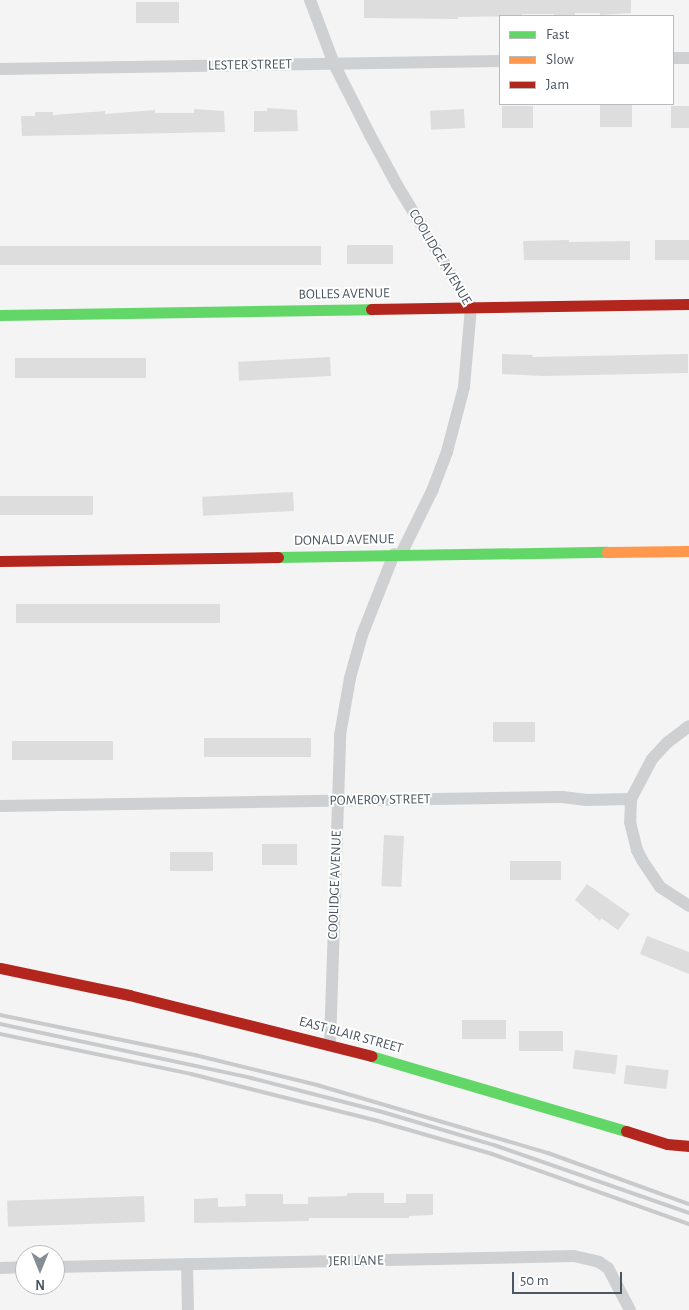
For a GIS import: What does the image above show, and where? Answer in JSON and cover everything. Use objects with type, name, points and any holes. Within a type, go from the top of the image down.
[{"type":"street","name":"COOLIDGE AVENUE","points":[[310,0],[334,64],[397,185],[471,307],[464,387],[449,443],[433,489],[398,554],[362,635],[350,678],[340,735],[330,1044]]},
{"type":"street","points":[[674,58],[689,58]]},
{"type":"street","name":"LESTER STREET","points":[[0,69],[499,61]]},
{"type":"street","name":"BOLLES AVENUE","points":[[0,315],[689,304]]},
{"type":"street","name":"DONALD AVENUE","points":[[0,561],[689,550]]},
{"type":"street","points":[[689,726],[668,742],[652,760],[631,799],[630,822],[637,850],[660,887],[689,906]]},
{"type":"street","name":"POMEROY STREET","points":[[0,806],[562,797],[585,800],[631,799]]},
{"type":"street","name":"EAST BLAIR STREET","points":[[0,968],[129,995],[330,1044],[508,1095],[667,1144],[689,1146]]},
{"type":"street","name":"JERI LANE","points":[[65,1266],[574,1256],[599,1262],[608,1268],[630,1310]]},
{"type":"street","points":[[187,1264],[188,1310]]},
{"type":"street","points":[[0,1268],[15,1267]]},
{"type":"building","points":[[364,0],[631,0],[631,13],[600,15],[600,13],[575,13],[575,15],[522,14],[458,17],[458,19],[364,18]]},
{"type":"building","points":[[136,2],[179,2],[179,23],[136,23]]},
{"type":"building","points":[[600,105],[632,105],[632,127],[600,127]]},
{"type":"building","points":[[502,106],[533,106],[533,128],[502,128]]},
{"type":"building","points":[[671,106],[689,106],[689,128],[671,128]]},
{"type":"building","points":[[267,108],[297,110],[298,131],[254,132],[254,111],[267,111]]},
{"type":"building","points":[[194,109],[224,111],[225,132],[22,136],[21,116],[35,116],[35,112],[53,112],[53,115],[105,111],[105,114],[155,110],[155,113],[194,113]]},
{"type":"building","points":[[464,109],[465,128],[431,130],[430,111]]},
{"type":"building","points":[[569,240],[569,242],[630,241],[630,260],[524,260],[523,241]]},
{"type":"building","points":[[655,240],[689,240],[689,260],[655,260]]},
{"type":"building","points":[[347,245],[393,245],[393,264],[347,264]]},
{"type":"building","points":[[0,246],[321,246],[321,265],[0,265]]},
{"type":"building","points":[[502,354],[533,355],[532,357],[688,354],[688,373],[543,376],[502,374]]},
{"type":"building","points":[[330,357],[331,376],[239,381],[238,362]]},
{"type":"building","points":[[15,358],[146,358],[146,378],[15,378]]},
{"type":"building","points":[[293,492],[294,511],[203,516],[202,497]]},
{"type":"building","points":[[0,496],[93,496],[93,515],[0,515]]},
{"type":"building","points":[[16,604],[220,604],[220,623],[16,623]]},
{"type":"building","points":[[493,722],[535,722],[535,742],[493,742]]},
{"type":"building","points":[[204,738],[311,738],[311,757],[204,757]]},
{"type":"building","points":[[12,741],[113,741],[113,760],[12,760]]},
{"type":"building","points":[[384,835],[404,836],[401,887],[381,886]]},
{"type":"building","points":[[262,844],[297,844],[297,865],[262,865]]},
{"type":"building","points":[[170,852],[213,852],[213,871],[170,871]]},
{"type":"building","points":[[510,861],[561,861],[561,880],[510,880]]},
{"type":"building","points":[[587,884],[630,914],[618,930],[601,918],[600,921],[575,900]]},
{"type":"building","points":[[647,936],[689,952],[689,974],[640,954]]},
{"type":"building","points":[[462,1020],[506,1020],[506,1039],[462,1039]]},
{"type":"building","points":[[519,1031],[563,1031],[563,1051],[519,1051]]},
{"type":"building","points":[[575,1050],[618,1055],[615,1074],[573,1069]]},
{"type":"building","points":[[626,1065],[669,1070],[666,1089],[624,1084]]},
{"type":"building","points":[[347,1193],[384,1193],[384,1203],[406,1203],[406,1194],[433,1194],[433,1215],[409,1216],[409,1218],[309,1218],[309,1221],[194,1223],[194,1199],[218,1198],[218,1207],[246,1206],[245,1194],[283,1194],[283,1204],[308,1204],[308,1197],[347,1196]]},
{"type":"building","points":[[144,1196],[145,1222],[8,1227],[7,1201]]},
{"type":"railway","points":[[0,1015],[195,1055],[317,1085],[548,1153],[689,1204]]},
{"type":"railway","points":[[0,1024],[251,1078],[379,1111],[494,1145],[689,1213]]},
{"type":"railway","points":[[0,1034],[191,1074],[378,1121],[492,1154],[689,1224]]},
{"type":"traffic: fast","points":[[0,315],[371,309]]},
{"type":"traffic: fast","points":[[278,557],[607,552]]},
{"type":"traffic: fast","points":[[371,1056],[626,1131]]},
{"type":"traffic: slow","points":[[607,552],[689,551]]},
{"type":"traffic: jam","points":[[371,309],[689,304]]},
{"type":"traffic: jam","points":[[0,561],[278,557]]},
{"type":"traffic: jam","points":[[0,968],[129,995],[371,1056]]},
{"type":"traffic: jam","points":[[626,1131],[667,1144],[689,1146]]}]
